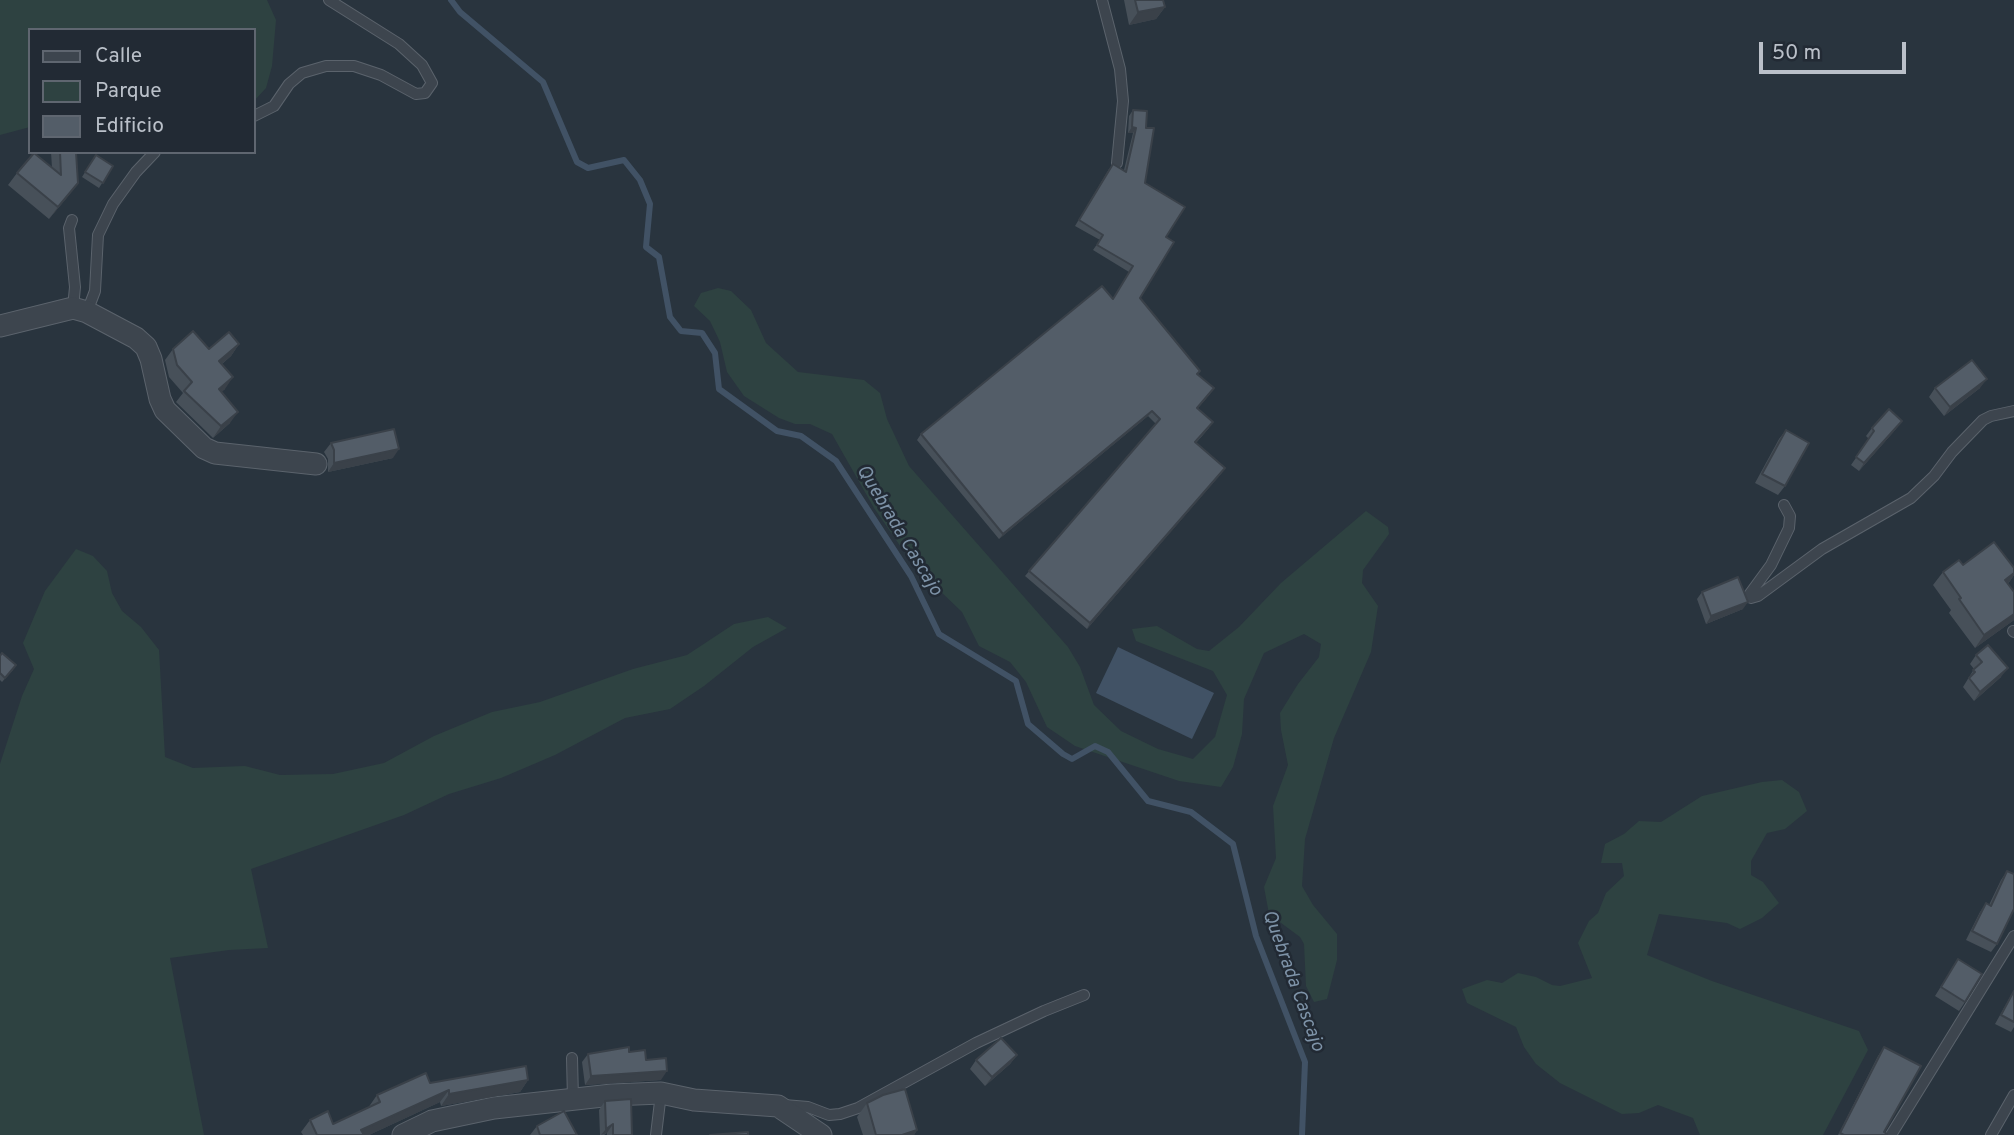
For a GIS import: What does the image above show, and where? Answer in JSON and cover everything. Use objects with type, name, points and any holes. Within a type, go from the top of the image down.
[{"type":"street","points":[[0,326],[80,310],[136,338],[146,347],[165,410],[204,448],[215,453],[316,464]]},
{"type":"street","points":[[402,1135],[432,1121],[494,1108],[661,1093],[694,1100],[778,1106],[821,1135]]},
{"type":"lane","points":[[256,115],[274,106],[289,84],[302,74],[326,66],[354,66],[381,75],[416,94],[425,93],[432,83],[422,65],[399,44],[329,0]]},
{"type":"lane","points":[[1102,0],[1120,69],[1123,101],[1117,163]]},
{"type":"lane","points":[[80,310],[95,291],[98,235],[113,204],[153,154]]},
{"type":"lane","points":[[72,220],[69,228],[80,310]]},
{"type":"lane","points":[[1784,505],[1790,516],[1789,528],[1771,565],[1749,595],[1751,598],[1758,596],[1822,549],[1911,498],[1983,420],[2014,411]]},
{"type":"lane","points":[[1891,1135],[2014,936]]},
{"type":"lane","points":[[778,1106],[808,1107],[829,1115],[858,1108],[987,1038],[1084,995]]},
{"type":"lane","points":[[572,1058],[573,1099]]},
{"type":"lane","points":[[656,1135],[661,1093]]},
{"type":"lane","points":[[1991,1135],[2014,1095]]},
{"type":"green space","points":[[0,0],[267,0],[276,20],[272,66],[266,88],[256,99],[256,28],[28,28],[28,128],[0,135]]},
{"type":"green space","points":[[718,288],[731,291],[751,310],[766,343],[798,372],[864,380],[880,393],[887,419],[909,466],[1068,647],[1080,667],[1094,705],[1121,731],[1158,749],[1193,759],[1215,737],[1227,695],[1213,671],[1136,641],[1132,629],[1157,626],[1197,649],[1209,651],[1239,627],[1281,583],[1366,511],[1388,527],[1389,534],[1363,570],[1362,583],[1378,606],[1371,652],[1334,738],[1305,839],[1302,886],[1313,905],[1337,934],[1337,960],[1327,999],[1314,1002],[1306,986],[1304,944],[1300,937],[1269,914],[1264,887],[1276,858],[1273,806],[1288,765],[1280,713],[1319,657],[1321,644],[1304,634],[1264,653],[1244,699],[1242,734],[1233,767],[1221,787],[1179,781],[1075,746],[1047,727],[1026,682],[1010,662],[979,646],[962,612],[914,566],[874,508],[832,434],[810,424],[795,424],[779,418],[744,396],[727,372],[720,342],[710,321],[694,306],[701,293]]},
{"type":"green space","points":[[76,549],[93,556],[107,571],[112,593],[122,611],[141,627],[159,650],[165,757],[193,768],[245,766],[280,775],[333,774],[384,763],[434,736],[492,712],[540,702],[633,669],[687,655],[734,624],[768,617],[787,628],[753,647],[670,709],[625,718],[555,755],[501,778],[449,794],[404,815],[251,869],[268,948],[170,958],[204,1135],[0,1135],[0,764],[22,696],[34,669],[23,643],[45,591]]},
{"type":"green space","points":[[1782,780],[1799,792],[1807,811],[1785,829],[1767,833],[1751,861],[1751,875],[1763,882],[1779,903],[1762,918],[1740,929],[1727,923],[1659,914],[1647,955],[1712,981],[1859,1031],[1868,1050],[1823,1135],[1700,1135],[1693,1118],[1658,1105],[1639,1113],[1622,1114],[1560,1083],[1536,1064],[1524,1047],[1516,1027],[1467,1003],[1462,989],[1487,980],[1502,983],[1518,973],[1560,986],[1592,978],[1578,943],[1589,921],[1598,913],[1606,893],[1624,876],[1622,863],[1601,863],[1605,844],[1624,834],[1639,821],[1661,822],[1702,796]]},
{"type":"water","points":[[1118,647],[1214,693],[1192,739],[1096,693]]},
{"type":"building","points":[[1135,0],[1163,0],[1165,7],[1138,12]]},
{"type":"building","points":[[1133,110],[1147,111],[1146,128],[1154,128],[1145,183],[1185,207],[1166,237],[1174,242],[1140,298],[1200,371],[1197,374],[1214,388],[1197,408],[1213,422],[1195,442],[1225,468],[1090,623],[1029,571],[1160,419],[1152,411],[1003,534],[921,434],[1102,286],[1113,299],[1133,266],[1097,245],[1103,235],[1079,220],[1113,164],[1126,172],[1136,128],[1132,127]]},
{"type":"building","points":[[35,154],[61,175],[60,154],[76,154],[78,183],[58,207],[17,173]]},
{"type":"building","points":[[96,155],[113,166],[103,183],[85,172]]},
{"type":"building","points":[[193,331],[209,349],[229,332],[239,344],[219,361],[233,377],[219,389],[238,412],[221,426],[184,391],[192,382],[177,365],[173,349]]},
{"type":"building","points":[[1972,360],[1987,379],[1950,407],[1935,388]]},
{"type":"building","points":[[1889,409],[1902,421],[1864,463],[1856,457],[1874,431],[1872,428]]},
{"type":"building","points":[[394,429],[399,449],[334,463],[331,443]]},
{"type":"building","points":[[1786,430],[1809,443],[1785,486],[1762,474]]},
{"type":"building","points":[[1994,542],[2014,568],[2014,573],[2005,580],[2014,592],[2014,614],[1984,635],[1943,572],[1959,560],[1963,565]]},
{"type":"building","points":[[1738,577],[1748,602],[1711,616],[1702,592]]},
{"type":"building","points":[[1988,645],[2008,668],[1980,692],[1969,678],[1982,662],[1976,655]]},
{"type":"building","points":[[2,653],[16,665],[5,678],[0,673]]},
{"type":"building","points":[[2007,871],[2014,874],[2014,909],[1997,944],[1972,931],[1986,903],[1991,906]]},
{"type":"building","points":[[1958,959],[1982,974],[1965,1002],[1941,987]]},
{"type":"building","points":[[2014,991],[2014,1022],[2001,1015]]},
{"type":"building","points":[[1001,1038],[1017,1055],[992,1077],[976,1060]]},
{"type":"building","points":[[629,1047],[629,1052],[645,1050],[646,1060],[666,1058],[667,1071],[591,1076],[588,1054]]},
{"type":"building","points":[[1884,1047],[1921,1066],[1884,1132],[1886,1135],[1844,1135],[1840,1133]]},
{"type":"building","points":[[526,1066],[528,1080],[449,1094],[449,1090],[361,1130],[364,1135],[317,1135],[310,1120],[328,1111],[333,1124],[380,1102],[377,1095],[426,1073],[430,1083]]},
{"type":"building","points":[[905,1089],[917,1130],[902,1135],[876,1135],[867,1103]]},
{"type":"building","points":[[631,1099],[632,1135],[613,1135],[613,1124],[606,1129],[605,1101]]},
{"type":"building","points":[[564,1111],[577,1135],[540,1135],[537,1126]]},
{"type":"building","points":[[748,1132],[748,1135],[710,1135]]},
{"type":"waterway","name":"Quebrada Cascajo","points":[[451,0],[460,12],[543,82],[577,162],[588,168],[624,160],[640,180],[650,204],[646,247],[659,257],[670,317],[681,331],[702,333],[715,353],[719,389],[777,431],[801,436],[836,461],[911,576],[939,634],[1016,681],[1028,724],[1063,754],[1072,759],[1095,746],[1108,752],[1148,801],[1191,812],[1233,844],[1256,936],[1305,1062],[1302,1135]]}]
